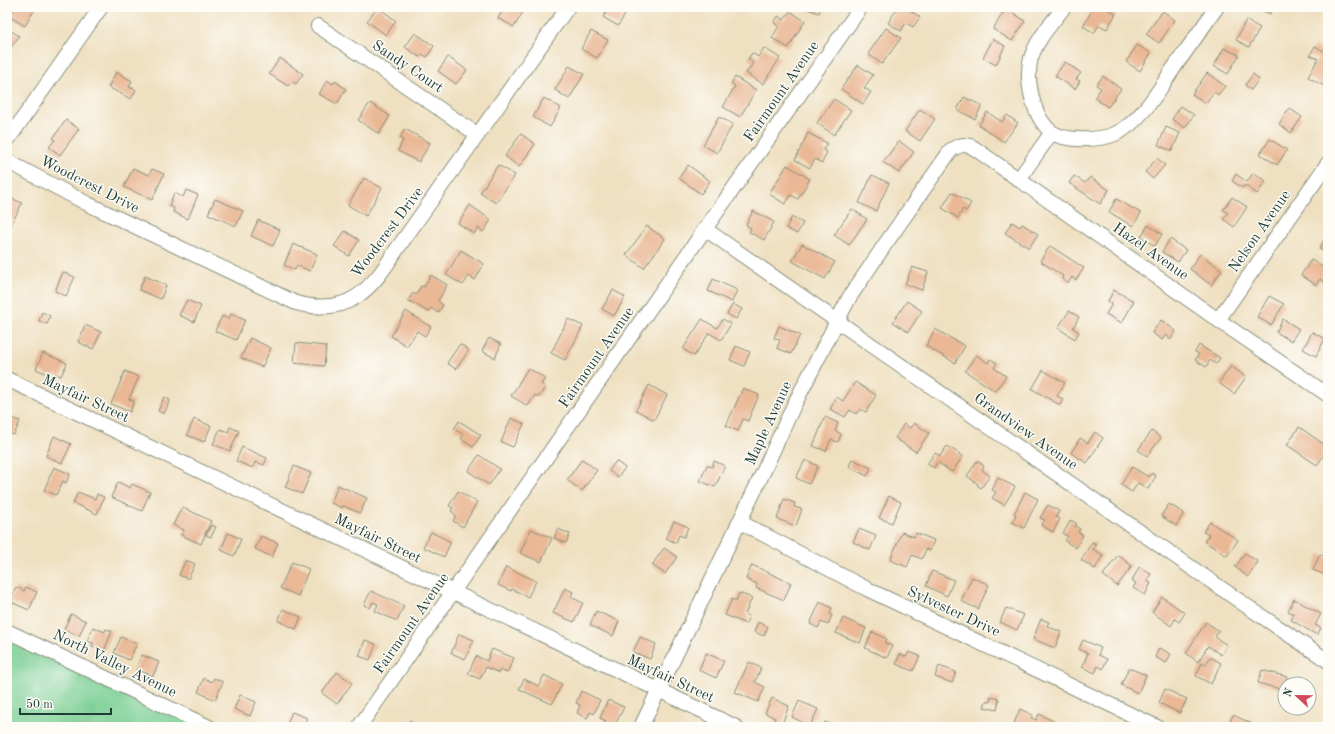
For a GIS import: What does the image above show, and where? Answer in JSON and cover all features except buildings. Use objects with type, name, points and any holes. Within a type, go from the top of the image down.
[{"type":"street","points":[[7,141],[101,7]]},
{"type":"street","name":"Woodcrest Drive","points":[[7,161],[88,204],[296,303],[320,308],[335,306],[366,290],[379,277],[397,249],[568,7]]},
{"type":"street","name":"Fairmount Avenue","points":[[359,727],[861,7]]},
{"type":"street","points":[[1064,7],[1045,32],[1032,58],[1029,81],[1030,95],[1045,125],[1052,132],[1057,135],[1071,138],[1093,139],[1116,134],[1146,109],[1217,7]]},
{"type":"street","name":"Sandy Court","points":[[318,26],[478,135]]},
{"type":"street","points":[[1019,179],[1052,132]]},
{"type":"street","name":"Hazel Avenue","points":[[952,150],[958,146],[970,146],[1218,320],[1328,395]]},
{"type":"street","name":"Maple Avenue","points":[[641,727],[740,522],[794,405],[837,320],[849,298],[882,249],[952,150]]},
{"type":"street","name":"Nelson Avenue","points":[[1218,320],[1328,163]]},
{"type":"street","name":"Grandview Avenue","points":[[705,229],[1248,607],[1328,661]]},
{"type":"street","name":"Mayfair Street","points":[[7,379],[225,482],[452,593],[736,727]]},
{"type":"street","name":"Sylvester Drive","points":[[740,522],[867,589],[1157,727]]},
{"type":"street","name":"North Valley Avenue","points":[[7,631],[209,727]]},
{"type":"green space","points":[[7,629],[214,727],[7,727]]}]
